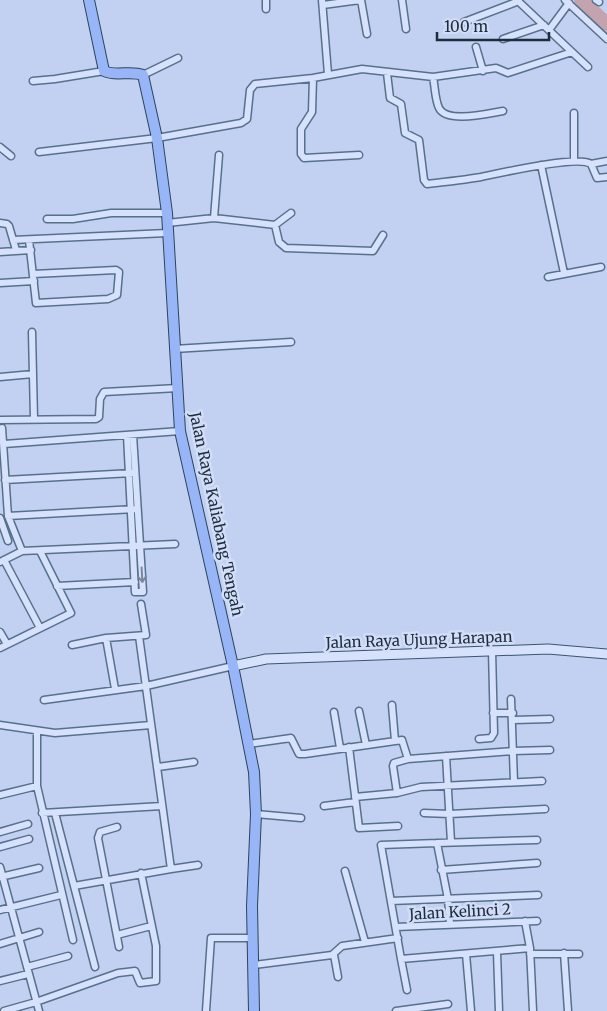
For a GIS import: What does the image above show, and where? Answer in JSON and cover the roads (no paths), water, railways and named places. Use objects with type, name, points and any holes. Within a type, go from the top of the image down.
[{"type":"main road","points":[[89,0],[104,71],[112,74],[137,73],[143,75]]},
{"type":"main road","name":"Jalan Raya Kaliabang Tengah","points":[[143,75],[157,138],[167,223],[180,431],[233,666],[254,772],[256,814],[253,938],[254,1011]]},
{"type":"street","points":[[266,0],[266,9]]},
{"type":"street","points":[[328,74],[322,3],[361,0],[367,34]]},
{"type":"street","points":[[402,0],[406,29]]},
{"type":"street","points":[[464,22],[518,0],[588,67]]},
{"type":"street","points":[[503,39],[546,27],[567,2],[607,39]]},
{"type":"street","points":[[476,47],[483,71]]},
{"type":"street","points":[[39,152],[157,138],[241,123],[246,121],[248,116],[250,90],[253,84],[313,78],[362,69],[433,77],[496,68],[508,73],[572,52]]},
{"type":"street","points":[[143,75],[178,58]]},
{"type":"street","points":[[32,81],[104,71]]},
{"type":"street","points":[[386,73],[390,98],[401,104],[405,133],[419,140],[426,183],[479,177],[541,165],[574,161],[587,161],[591,164],[597,178],[607,177]]},
{"type":"street","points":[[433,77],[438,106],[446,116],[459,117],[503,111]]},
{"type":"street","points":[[313,78],[312,112],[301,129],[301,154],[304,158],[359,155]]},
{"type":"street","points":[[574,113],[574,161]]},
{"type":"street","points":[[0,147],[11,156]]},
{"type":"street","points":[[214,218],[219,155]]},
{"type":"street","points":[[591,164],[607,161]]},
{"type":"street","points":[[541,165],[564,273]]},
{"type":"street","points":[[48,219],[73,219],[111,213],[167,223]]},
{"type":"street","points":[[13,240],[29,240],[214,218],[275,225],[291,213]]},
{"type":"street","points":[[0,223],[7,224],[16,250]]},
{"type":"street","points":[[275,225],[279,242],[288,248],[373,251],[383,235]]},
{"type":"street","points":[[29,240],[34,274],[35,302],[38,304],[108,299],[117,295],[119,272],[115,270],[34,274]]},
{"type":"street","points":[[0,252],[31,250]]},
{"type":"street","points":[[548,277],[601,267]]},
{"type":"street","points":[[0,283],[34,282]]},
{"type":"street","points":[[32,332],[34,419]]},
{"type":"street","points":[[174,349],[291,342]]},
{"type":"street","points":[[0,376],[33,374]]},
{"type":"street","points":[[0,420],[99,418],[100,399],[104,392],[178,388]]},
{"type":"street","points":[[2,428],[8,516],[22,552]]},
{"type":"street","points":[[4,444],[180,431]]},
{"type":"street","points":[[130,435],[136,509],[135,592],[143,592],[137,545]]},
{"type":"street","points":[[6,480],[133,473]]},
{"type":"street","points":[[8,516],[136,509]]},
{"type":"street","points":[[0,518],[8,542]]},
{"type":"street","points":[[40,628],[2,561],[22,552],[40,550],[175,544]]},
{"type":"street","points":[[0,632],[3,646],[71,613],[40,550]]},
{"type":"street","points":[[57,586],[135,582]]},
{"type":"street","points":[[72,645],[106,638],[144,636],[146,633],[141,604]]},
{"type":"street","points":[[139,636],[171,868]]},
{"type":"street","points":[[106,638],[115,688]]},
{"type":"street","name":"Jalan Raya Ujung Harapan","points":[[233,666],[266,659],[492,650],[548,649],[607,654]]},
{"type":"street","points":[[479,739],[491,738],[494,735],[492,650]]},
{"type":"street","points":[[44,700],[115,688],[146,686],[233,666]]},
{"type":"street","points":[[511,699],[514,782]]},
{"type":"street","points":[[392,705],[395,741]]},
{"type":"street","points":[[359,711],[366,745]]},
{"type":"street","points":[[334,712],[340,748]]},
{"type":"street","points":[[493,713],[513,717],[550,719]]},
{"type":"street","points":[[0,725],[23,726],[37,731],[55,733],[151,724]]},
{"type":"street","points":[[37,731],[37,786],[73,940]]},
{"type":"street","points":[[249,744],[290,738],[297,751],[302,754],[403,741],[408,759]]},
{"type":"street","points":[[349,747],[355,800],[361,829],[398,826]]},
{"type":"street","points":[[397,793],[393,764],[408,759],[550,750]]},
{"type":"street","points":[[446,756],[450,842]]},
{"type":"street","points":[[158,767],[194,762]]},
{"type":"street","points":[[324,806],[421,787],[542,781]]},
{"type":"street","points":[[0,795],[37,786]]},
{"type":"street","points":[[42,813],[162,806]]},
{"type":"street","points":[[424,813],[450,814],[545,809]]},
{"type":"street","points":[[56,813],[95,967]]},
{"type":"street","points":[[256,814],[301,818]]},
{"type":"street","points":[[0,832],[28,824]]},
{"type":"street","points":[[117,827],[98,834],[119,947]]},
{"type":"street","points":[[0,847],[29,839]]},
{"type":"street","points":[[407,990],[381,845],[537,840]]},
{"type":"street","points":[[437,843],[448,899],[450,924]]},
{"type":"street","points":[[441,870],[537,862]]},
{"type":"street","points":[[74,886],[141,873],[198,865]]},
{"type":"street","points":[[0,867],[1,877],[12,907],[39,1011]]},
{"type":"street","points":[[1,877],[39,868]]},
{"type":"street","points":[[346,872],[365,942]]},
{"type":"street","points":[[4,1011],[36,1002],[118,973],[133,970],[140,983],[155,982],[157,971],[156,946],[141,873]]},
{"type":"street","points":[[0,910],[61,895]]},
{"type":"street","points":[[391,901],[538,895]]},
{"type":"street","name":"Jalan Kelinci 2","points":[[525,921],[530,951],[533,1011]]},
{"type":"street","name":"Jalan Kelinci 2","points":[[396,927],[537,921]]},
{"type":"street","points":[[117,935],[151,926]]},
{"type":"street","points":[[0,944],[20,940],[39,932]]},
{"type":"street","points":[[206,1011],[212,938],[253,938]]},
{"type":"street","name":"Jalan Kelinci 2","points":[[254,965],[334,955],[342,946],[398,938]]},
{"type":"street","points":[[402,960],[497,952],[530,951],[579,954]]},
{"type":"street","points":[[497,952],[499,1011]]},
{"type":"street","points":[[564,953],[568,1011]]},
{"type":"street","points":[[466,954],[471,1011]]},
{"type":"street","points":[[334,955],[338,977]]},
{"type":"street","points":[[27,967],[68,956]]},
{"type":"street","points":[[0,981],[28,974]]},
{"type":"street","points":[[396,1011],[448,1004]]},
{"type":"waterway","points":[[581,0],[607,24]]}]
